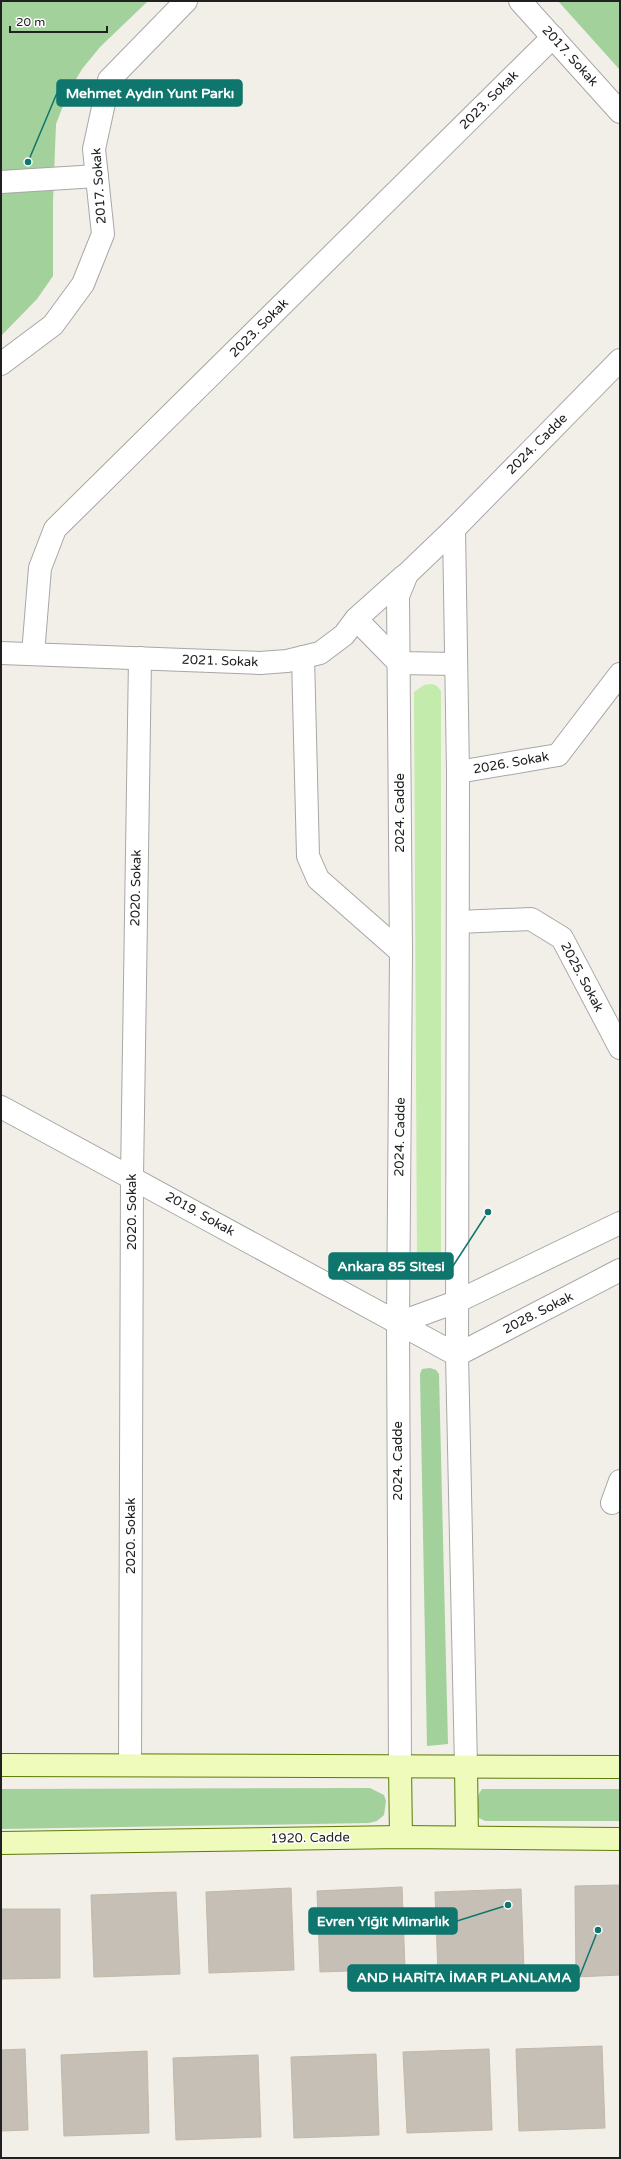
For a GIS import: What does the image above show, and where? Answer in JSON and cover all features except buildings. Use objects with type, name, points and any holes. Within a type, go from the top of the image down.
[{"type":"main road","points":[[1,1765],[620,1767]]},
{"type":"main road","points":[[400,1767],[401,1837]]},
{"type":"main road","points":[[466,1767],[467,1837]]},
{"type":"main road","name":"1920. Cadde","points":[[1,1843],[401,1837],[620,1839]]},
{"type":"street","name":"2017. Sokak","points":[[1,364],[53,325],[83,284],[103,234],[94,148],[108,80],[186,1]]},
{"type":"street","name":"2017. Sokak","points":[[520,1],[620,112]]},
{"type":"street","name":"2023. Sokak","points":[[33,654],[40,568],[55,529],[553,37]]},
{"type":"street","points":[[1,182],[97,176]]},
{"type":"street","name":"2024. Cadde","points":[[400,1767],[398,1323],[401,952],[398,596],[407,574],[454,529],[620,360]]},
{"type":"street","points":[[454,529],[458,772],[456,1302],[466,1767]]},
{"type":"street","name":"2021. Sokak","points":[[1,653],[260,663],[303,657],[320,652],[344,635],[356,619],[407,574]]},
{"type":"street","points":[[356,619],[399,663],[456,664]]},
{"type":"street","points":[[303,657],[308,856],[318,879],[401,952]]},
{"type":"street","name":"2020. Sokak","points":[[130,1765],[132,1177],[140,658]]},
{"type":"street","name":"2026. Sokak","points":[[458,772],[558,755],[620,674]]},
{"type":"street","name":"2025. Sokak","points":[[458,922],[531,919],[562,938],[620,1048]]},
{"type":"street","name":"2019. Sokak","points":[[1,1107],[457,1355]]},
{"type":"street","points":[[398,1323],[456,1302],[620,1223]]},
{"type":"street","name":"2028. Sokak","points":[[457,1355],[620,1270]]},
{"type":"street","points":[[612,1503],[620,1481]]},
{"type":"green space","points":[[1,1],[148,1],[100,47],[82,69],[68,93],[56,124],[53,201],[53,276],[37,299],[1,336]]},
{"type":"green space","points":[[558,1],[620,1],[620,70]]},
{"type":"green space","points":[[432,684],[437,686],[441,691],[441,1256],[440,1263],[434,1270],[424,1268],[417,1259],[414,692],[424,685]]},
{"type":"green space","points":[[430,1368],[436,1370],[439,1374],[448,1744],[427,1746],[420,1374],[422,1369]]},
{"type":"green space","points":[[370,1788],[384,1795],[386,1801],[384,1815],[377,1821],[369,1823],[1,1829],[1,1789]]},
{"type":"green space","points":[[482,1789],[620,1789],[620,1821],[485,1821],[479,1818],[478,1796]]},
{"type":"place","name":"Mehmet Aydın Yunt Parkı","points":[[28,162]]},
{"type":"place","name":"Ankara 85 Sitesi","points":[[488,1212]]},
{"type":"place","name":"Evren Yiğit Mimarlık","points":[[508,1905]]},
{"type":"place","name":"AND HARİTA İMAR PLANLAMA","points":[[598,1930]]}]
